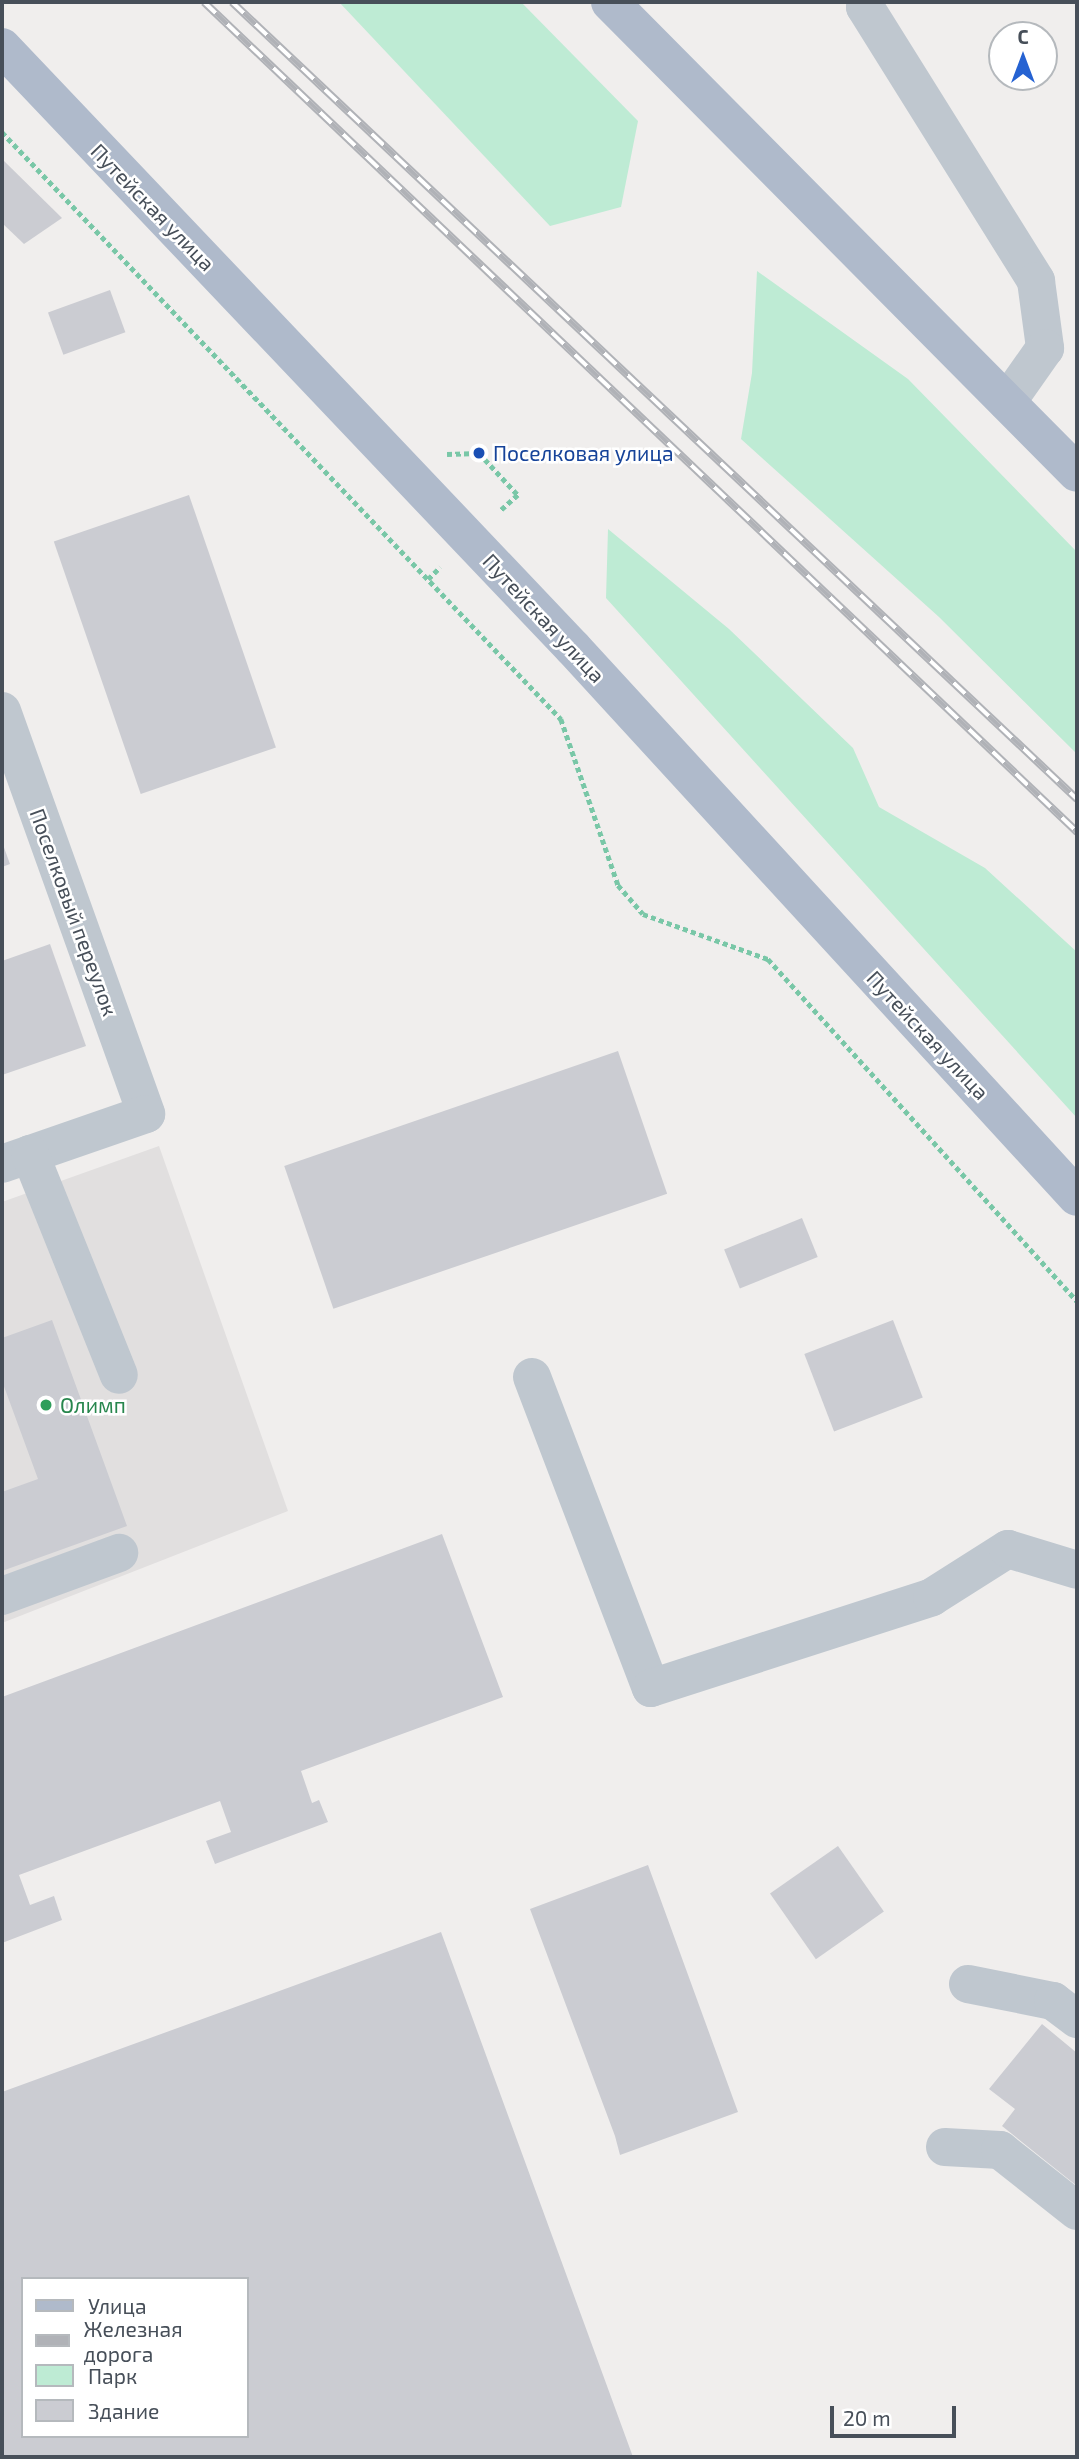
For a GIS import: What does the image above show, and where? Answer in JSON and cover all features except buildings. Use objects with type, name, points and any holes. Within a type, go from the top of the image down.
[{"type":"main road","points":[[610,2],[1077,472]]},
{"type":"main road","name":"Путейская улица","points":[[2,47],[573,648],[1077,1197]]},
{"type":"street","points":[[866,2],[865,7],[1036,281],[1045,348],[1007,402]]},
{"type":"street","name":"Поселковый переулок","points":[[2,711],[146,1114],[16,1159]]},
{"type":"street","points":[[16,1159],[119,1375]]},
{"type":"street","points":[[532,1377],[651,1688],[932,1597],[1008,1549],[1077,1570]]},
{"type":"street","points":[[2,1596],[119,1553]]},
{"type":"street","points":[[968,1984],[1054,2001],[1077,2020]]},
{"type":"street","points":[[945,2147],[1000,2150],[1077,2211]]},
{"type":"path","points":[[2,132],[562,719],[618,885],[643,914],[768,959],[1077,1301]]},
{"type":"shaded area","points":[[159,1146],[288,1511],[2,1623],[2,1202]]},
{"type":"green space","points":[[339,2],[521,2],[638,121],[621,207],[550,226]]},
{"type":"green space","points":[[757,271],[908,379],[1077,552],[1077,754],[939,617],[741,439],[752,373]]},
{"type":"green space","points":[[608,529],[729,629],[853,748],[879,807],[985,868],[1077,952],[1077,1118],[606,598]]},
{"type":"railway","points":[[204,2],[1077,832]]},
{"type":"railway","points":[[232,2],[1077,799]]},
{"type":"place","name":"Поселковая улица","points":[[479,453]]},
{"type":"place","name":"Олимп","points":[[46,1405]]}]
